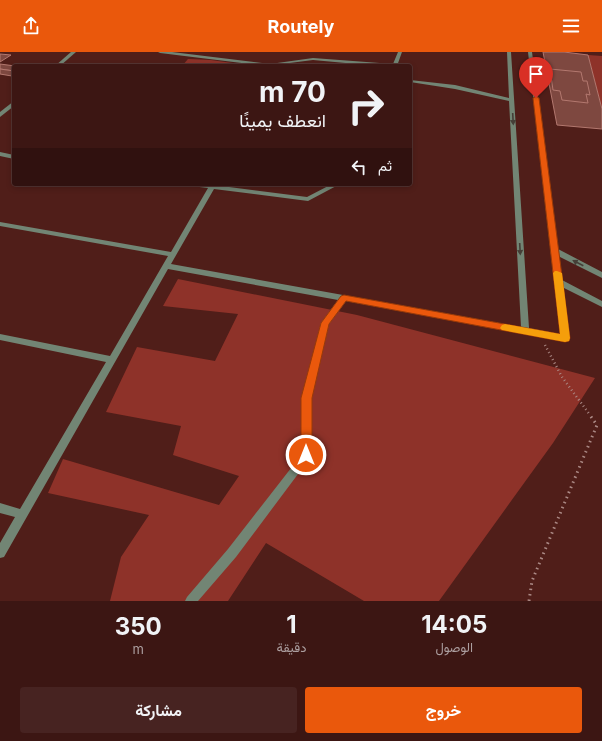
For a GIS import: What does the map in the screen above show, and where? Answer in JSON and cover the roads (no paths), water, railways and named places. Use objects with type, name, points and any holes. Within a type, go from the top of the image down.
[{"type":"street","points":[[60,64],[74,52]]},
{"type":"street","points":[[160,52],[262,64]]},
{"type":"street","points":[[396,64],[400,52]]},
{"type":"street","points":[[509,52],[525,331]]},
{"type":"street","points":[[167,266],[565,338],[530,52]]},
{"type":"street","points":[[277,64],[313,59],[372,64]]},
{"type":"street","points":[[412,81],[455,87],[512,100]]},
{"type":"street","points":[[0,115],[12,105]]},
{"type":"street","points":[[0,154],[12,156]]},
{"type":"street","points":[[205,186],[308,199],[333,186]]},
{"type":"street","points":[[0,553],[212,187]]},
{"type":"street","points":[[0,224],[173,255]]},
{"type":"street","points":[[555,251],[602,275]]},
{"type":"street","points":[[558,281],[602,304]]},
{"type":"street","points":[[191,601],[232,552],[306,455],[306,398],[325,323],[344,298]]},
{"type":"street","points":[[0,336],[112,360]]},
{"type":"street","points":[[0,508],[22,514]]}]
